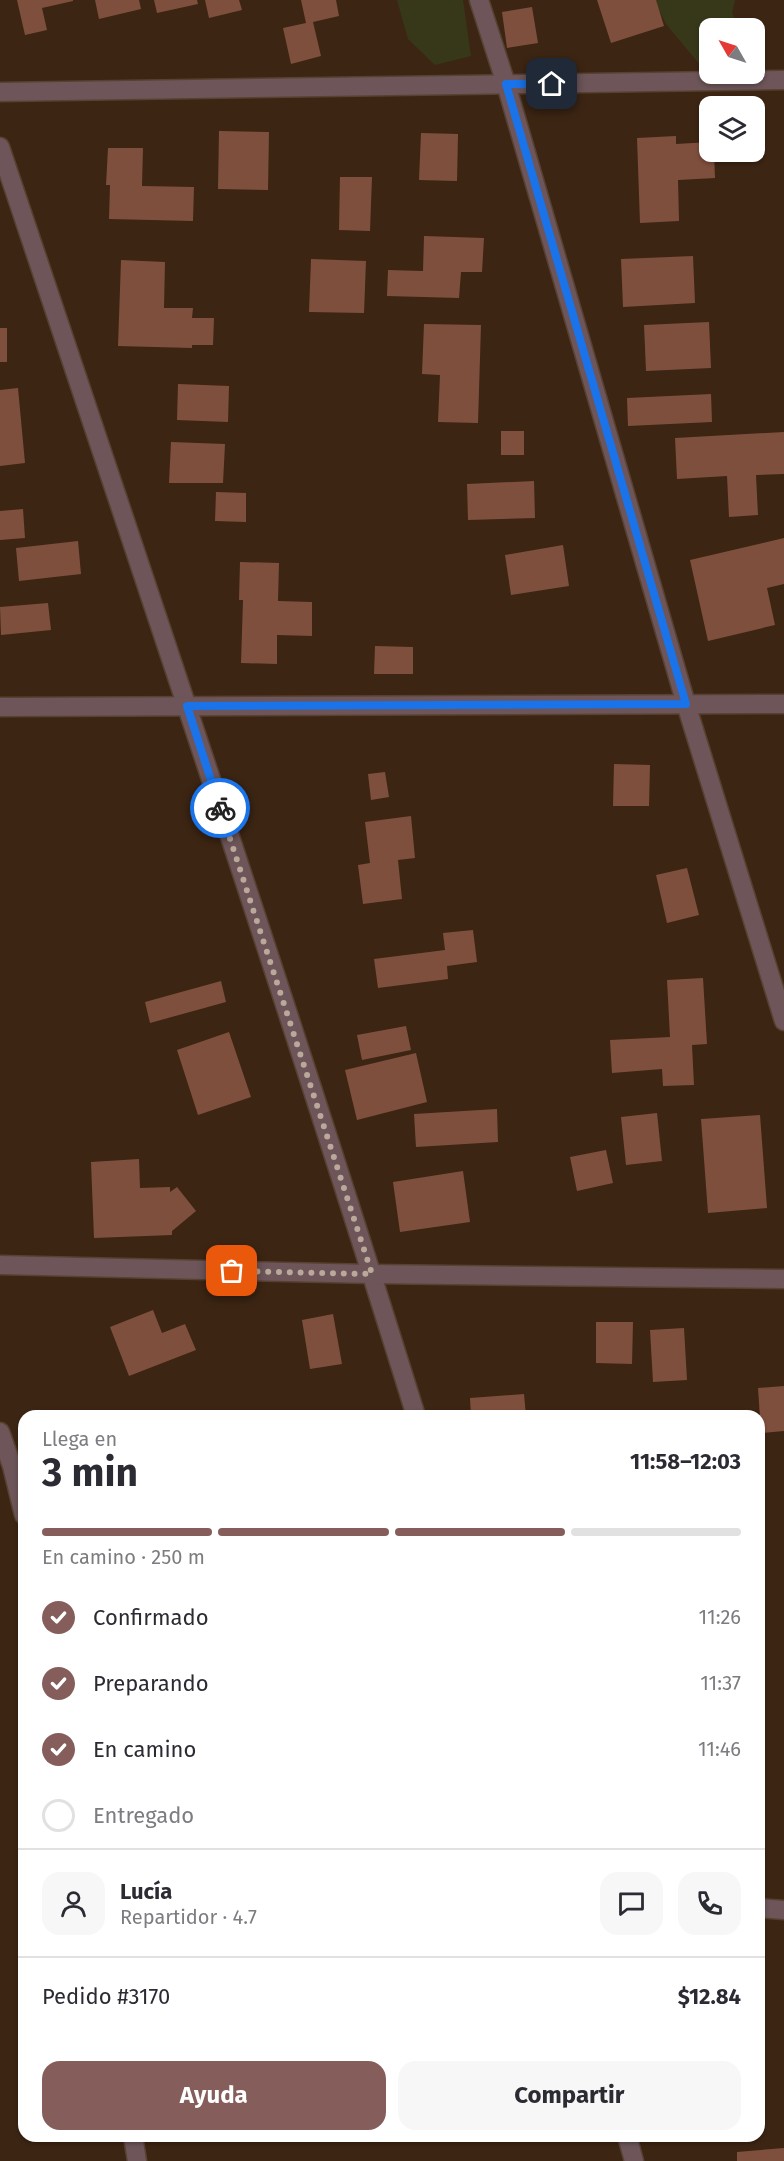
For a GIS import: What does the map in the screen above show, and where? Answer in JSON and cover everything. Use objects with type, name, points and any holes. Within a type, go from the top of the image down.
[{"type":"street","points":[[479,0],[506,84],[686,704],[784,1021]]},
{"type":"street","points":[[0,92],[784,80]]},
{"type":"street","points":[[0,147],[187,706],[414,1410]]},
{"type":"street","points":[[0,707],[784,704]]},
{"type":"street","points":[[0,1265],[372,1274],[784,1279]]},
{"type":"street","points":[[0,1432],[18,1490]]},
{"type":"street","points":[[765,1908],[784,1910]]},
{"type":"street","points":[[135,2142],[137,2161]]},
{"type":"street","points":[[629,2142],[634,2161]]},
{"type":"green space","points":[[397,0],[463,0],[471,56],[435,65],[408,39]]},
{"type":"green space","points":[[654,0],[735,0],[732,13],[734,18],[699,18],[699,64],[666,24]]},
{"type":"building","points":[[17,0],[73,1],[42,8],[47,30],[25,35]]},
{"type":"building","points":[[95,0],[139,0],[141,9],[99,19]]},
{"type":"building","points":[[154,0],[197,0],[198,4],[157,13]]},
{"type":"building","points":[[205,0],[239,0],[242,10],[209,18]]},
{"type":"building","points":[[301,0],[336,0],[339,16],[313,22],[321,56],[291,64],[283,28],[306,23]]},
{"type":"building","points":[[597,0],[656,0],[664,26],[611,43]]},
{"type":"building","points":[[532,7],[538,43],[507,48],[502,12]]},
{"type":"building","points":[[219,131],[269,132],[268,190],[218,189]]},
{"type":"building","points":[[421,133],[458,134],[457,181],[419,180]]},
{"type":"building","points":[[676,136],[676,144],[699,143],[699,162],[714,162],[715,178],[678,180],[679,221],[640,223],[637,138]]},
{"type":"building","points":[[108,148],[143,148],[142,186],[194,187],[193,221],[109,219],[110,185],[106,185]]},
{"type":"building","points":[[340,177],[372,177],[370,231],[339,230]]},
{"type":"building","points":[[424,236],[484,238],[482,272],[461,272],[459,298],[387,296],[388,270],[423,271]]},
{"type":"building","points":[[693,256],[695,303],[623,307],[621,259]]},
{"type":"building","points":[[311,259],[366,261],[364,313],[309,312]]},
{"type":"building","points":[[121,260],[165,262],[164,308],[193,308],[192,318],[214,318],[213,345],[192,345],[192,348],[118,346]]},
{"type":"building","points":[[709,322],[711,368],[646,371],[644,325]]},
{"type":"building","points":[[424,324],[481,325],[478,423],[438,422],[440,375],[422,374]]},
{"type":"building","points":[[0,328],[7,328],[7,362],[0,362]]},
{"type":"building","points":[[178,384],[229,386],[228,422],[177,420]]},
{"type":"building","points":[[18,388],[25,463],[0,466],[0,390]]},
{"type":"building","points":[[711,394],[712,422],[628,426],[627,398]]},
{"type":"building","points":[[501,431],[524,431],[524,455],[501,455]]},
{"type":"building","points":[[784,432],[784,474],[756,475],[758,515],[729,517],[727,476],[677,479],[675,438]]},
{"type":"building","points":[[171,442],[225,444],[223,483],[169,483]]},
{"type":"building","points":[[534,481],[535,518],[468,520],[467,484]]},
{"type":"building","points":[[216,492],[246,493],[246,522],[215,521]]},
{"type":"building","points":[[23,509],[25,538],[0,540],[0,511]]},
{"type":"building","points":[[784,538],[784,584],[767,588],[775,625],[708,641],[690,560]]},
{"type":"building","points":[[78,541],[81,574],[19,581],[16,548]]},
{"type":"building","points":[[563,545],[569,586],[511,595],[505,555]]},
{"type":"building","points":[[240,562],[279,563],[278,601],[312,602],[312,636],[277,635],[277,664],[241,663],[243,600],[239,600]]},
{"type":"building","points":[[48,603],[51,630],[1,635],[0,607]]},
{"type":"building","points":[[375,646],[413,647],[413,674],[374,674]]},
{"type":"building","points":[[614,764],[650,765],[649,806],[613,806]]},
{"type":"building","points":[[385,772],[389,797],[371,800],[368,774]]},
{"type":"building","points":[[411,816],[415,858],[398,860],[402,899],[363,904],[358,865],[370,863],[365,822]]},
{"type":"building","points":[[687,868],[699,915],[667,923],[656,875]]},
{"type":"building","points":[[473,930],[477,962],[447,966],[448,979],[378,988],[374,959],[445,950],[443,933]]},
{"type":"building","points":[[703,978],[707,1044],[692,1045],[694,1085],[663,1086],[662,1069],[612,1073],[610,1040],[670,1037],[667,980]]},
{"type":"building","points":[[221,981],[226,1002],[150,1023],[145,1002]]},
{"type":"building","points":[[406,1026],[411,1050],[362,1060],[357,1035]]},
{"type":"building","points":[[229,1032],[251,1097],[198,1115],[177,1050]]},
{"type":"building","points":[[416,1053],[427,1102],[357,1120],[345,1070]]},
{"type":"building","points":[[497,1109],[498,1142],[416,1147],[414,1114]]},
{"type":"building","points":[[657,1113],[662,1161],[626,1165],[621,1117]]},
{"type":"building","points":[[760,1115],[767,1208],[708,1213],[701,1119]]},
{"type":"building","points":[[606,1150],[613,1183],[577,1191],[570,1157]]},
{"type":"building","points":[[139,1159],[140,1188],[170,1187],[170,1192],[177,1187],[196,1211],[172,1231],[172,1235],[94,1238],[91,1162]]},
{"type":"building","points":[[463,1171],[470,1222],[400,1232],[393,1182]]},
{"type":"building","points":[[153,1310],[162,1333],[185,1324],[196,1350],[129,1376],[110,1327]]},
{"type":"building","points":[[333,1314],[342,1364],[310,1369],[302,1320]]},
{"type":"building","points":[[596,1322],[633,1322],[632,1364],[596,1363]]},
{"type":"building","points":[[684,1328],[687,1380],[653,1382],[650,1330]]},
{"type":"building","points":[[784,1386],[784,1431],[765,1433],[765,1410],[759,1410],[758,1388]]},
{"type":"building","points":[[524,1394],[525,1410],[471,1410],[470,1398]]},
{"type":"building","points":[[784,2148],[784,2161],[737,2161],[737,2152]]},
{"type":"way so far","points":[[220,808],[372,1274],[232,1271]]},
{"type":"route","points":[[220,808],[187,706],[686,704],[506,84],[552,84]]}]
